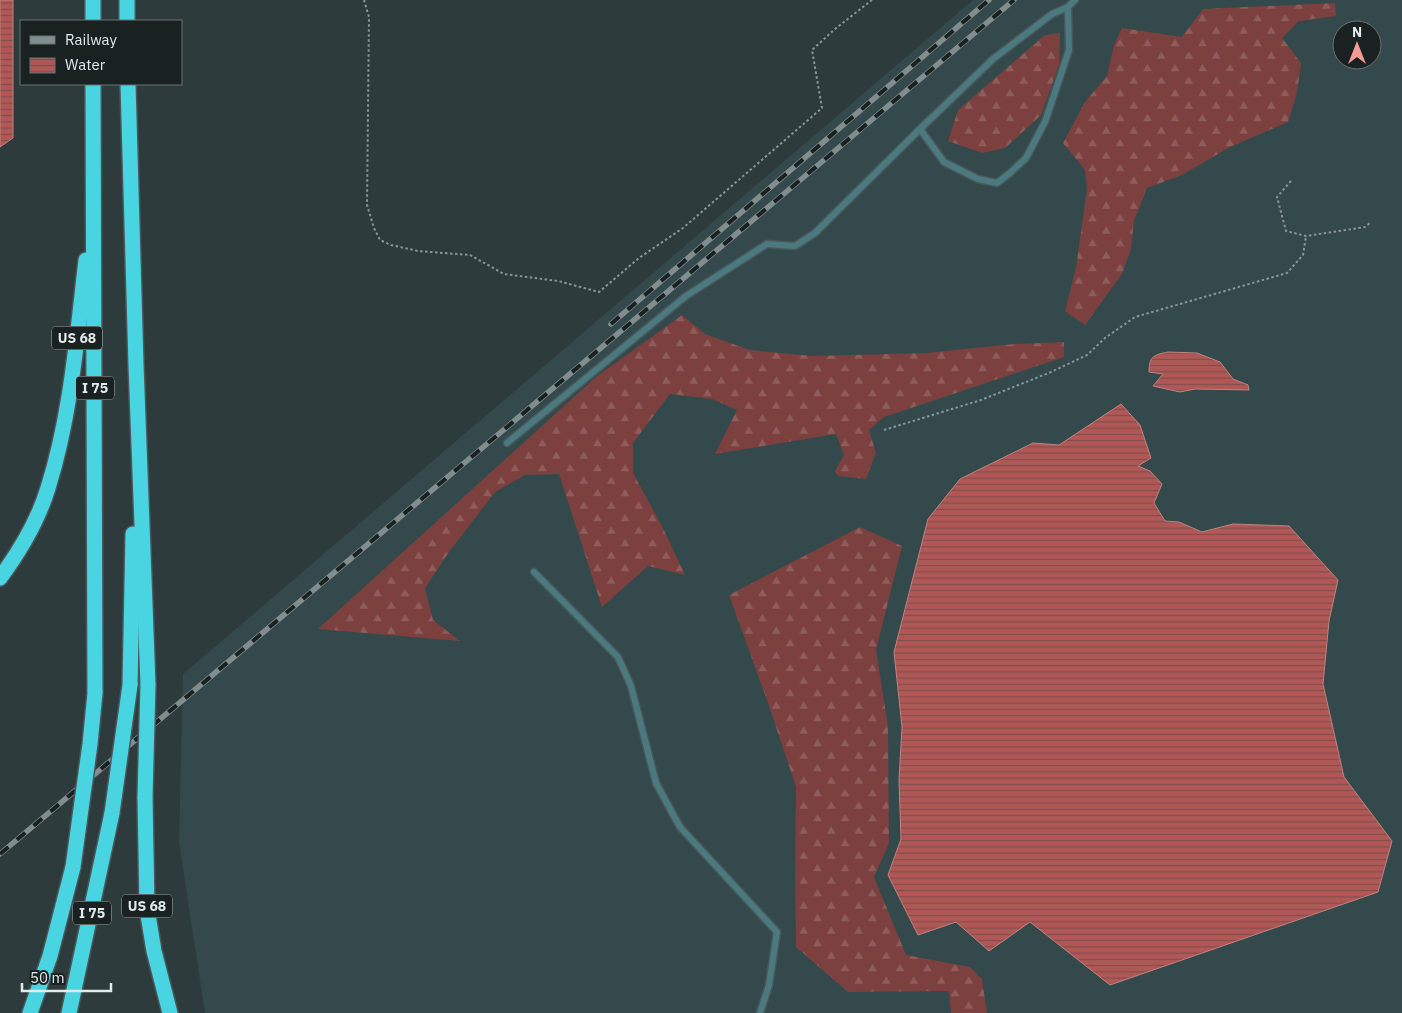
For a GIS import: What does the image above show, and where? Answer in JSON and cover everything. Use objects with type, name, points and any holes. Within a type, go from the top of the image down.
[{"type":"highway","points":[[93,0],[93,20]]},
{"type":"highway","points":[[127,0],[127,20]]},
{"type":"highway","name":"US 68","points":[[0,578],[15,558],[34,523],[48,490],[59,448],[75,358],[90,227],[92,85]]},
{"type":"highway","name":"I 75","points":[[30,1013],[50,956],[73,867],[95,693],[92,85]]},
{"type":"highway","name":"I 75","points":[[69,1013],[112,813],[130,686],[136,365],[128,85]]},
{"type":"highway","name":"US 68","points":[[136,365],[148,686],[145,797],[147,909],[154,951],[170,1013]]},
{"type":"lane","points":[[507,443],[686,296],[767,244],[795,246],[815,234],[993,59],[1052,14],[1068,7],[1076,0]]},
{"type":"lane","points":[[920,129],[944,162],[978,179],[997,183],[1010,174],[1026,158],[1045,122],[1060,80],[1069,50],[1068,7]]},
{"type":"lane","points":[[534,572],[618,657],[631,686],[656,784],[680,827],[777,932],[769,985],[760,1013]]},
{"type":"path","points":[[364,0],[369,18],[367,205],[380,240],[391,245],[418,251],[470,255],[504,274],[558,281],[599,292],[638,258],[683,228],[822,108],[812,50],[872,0]]},
{"type":"path","points":[[1291,181],[1277,197],[1286,231],[1306,236],[1365,227],[1372,222]]},
{"type":"path","points":[[884,430],[981,400],[1050,372],[1087,355],[1105,338],[1135,316],[1287,273],[1303,255],[1306,236]]},
{"type":"shaded area","points":[[973,0],[1402,0],[1402,1013],[205,1013],[179,842],[183,674]]},
{"type":"green space","points":[[1335,3],[1336,16],[1299,21],[1282,38],[1301,63],[1297,93],[1288,122],[1230,147],[1182,175],[1147,188],[1134,221],[1131,249],[1122,274],[1085,325],[1065,311],[1076,268],[1087,188],[1085,170],[1063,143],[1085,102],[1107,76],[1114,45],[1122,28],[1182,37],[1203,9]]},
{"type":"green space","points":[[1060,33],[1059,65],[1041,115],[1005,148],[982,153],[948,141],[958,110],[1045,35]]},
{"type":"green space","points":[[682,315],[705,334],[750,350],[813,356],[926,353],[1014,344],[1064,342],[1064,357],[884,417],[869,430],[876,453],[866,479],[838,476],[835,471],[844,455],[836,434],[715,454],[737,410],[712,399],[670,394],[633,443],[633,473],[664,530],[685,575],[648,566],[602,607],[559,474],[525,475],[495,492],[449,552],[425,588],[433,620],[460,641],[318,629],[596,377]]},
{"type":"green space","points":[[860,527],[902,546],[876,650],[888,726],[889,843],[874,877],[906,955],[970,967],[982,979],[987,1013],[951,1013],[949,991],[848,992],[796,947],[796,787],[729,595]]},
{"type":"water","points":[[0,0],[13,0],[13,138],[0,147]]},
{"type":"water","points":[[1168,352],[1197,353],[1220,362],[1233,379],[1248,385],[1249,390],[1195,389],[1180,392],[1153,386],[1163,374],[1149,372],[1151,359],[1156,355]]},
{"type":"water","points":[[1121,404],[1140,425],[1151,458],[1138,466],[1150,471],[1162,484],[1154,503],[1165,521],[1179,522],[1202,532],[1233,524],[1289,526],[1338,580],[1329,621],[1323,684],[1344,777],[1392,841],[1378,892],[1110,985],[1030,922],[989,951],[956,922],[918,935],[888,875],[901,839],[899,780],[902,727],[894,652],[928,519],[960,479],[1033,443],[1059,445]]},
{"type":"railway","points":[[611,324],[989,0]]},
{"type":"railway","points":[[0,854],[1014,0]]}]
